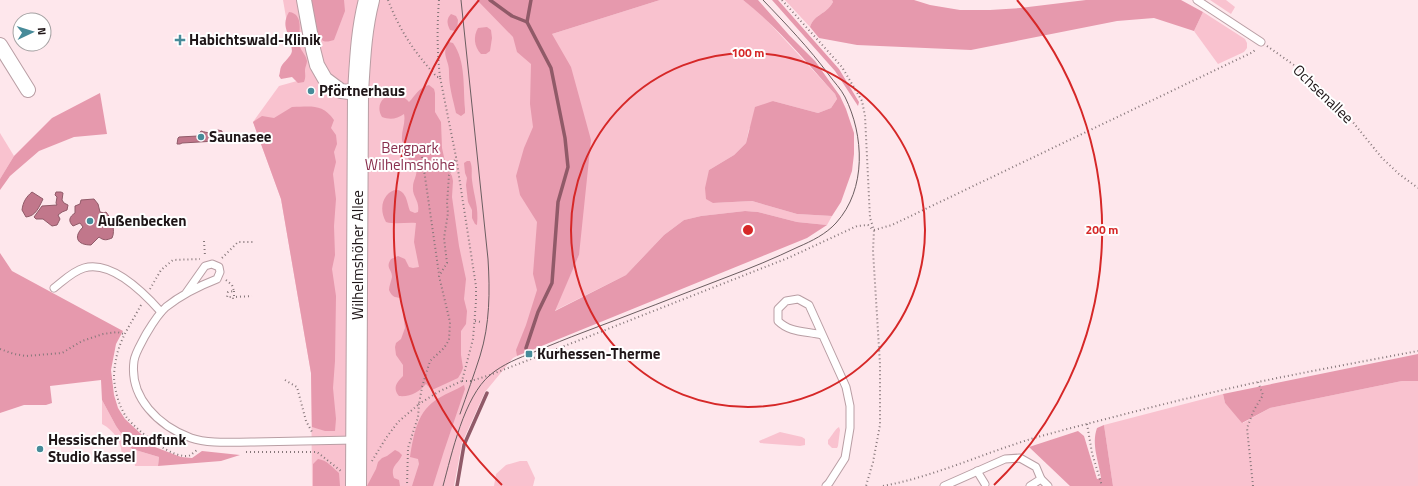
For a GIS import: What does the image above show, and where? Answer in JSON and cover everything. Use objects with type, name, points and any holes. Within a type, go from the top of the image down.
[{"type":"main road","name":"Wilhelmshöher Allee","points":[[356,481],[358,93],[363,27],[369,0]]},
{"type":"street","points":[[304,0],[317,65],[325,79],[342,91],[358,93]]},
{"type":"street","points":[[0,45],[28,90]]},
{"type":"lane","points":[[1197,0],[1261,42]]},
{"type":"lane","points":[[186,293],[205,266],[212,264],[219,267],[220,272],[217,279],[186,293],[161,312],[154,321],[139,348],[134,360],[134,376],[137,391],[149,411],[154,416],[171,430],[192,439],[218,442],[357,440]]},
{"type":"lane","points":[[54,288],[80,270],[87,267],[102,267],[134,285],[161,312]]},
{"type":"lane","points":[[822,335],[811,332],[791,330],[783,326],[778,321],[778,309],[786,301],[798,299],[809,305],[846,387],[850,406],[850,428],[845,458],[826,486]]},
{"type":"lane","points":[[944,486],[1006,459],[1020,458],[1036,467],[1041,480],[1048,486]]},
{"type":"lane","points":[[977,471],[985,484]]},
{"type":"lane","points":[[1030,486],[1041,480]]},
{"type":"path","points":[[388,0],[402,31],[423,61],[437,76],[440,77]]},
{"type":"path","points":[[439,0],[437,54],[440,77],[456,157],[475,279],[475,321],[470,352],[462,381]]},
{"type":"path","points":[[782,0],[842,67],[862,100],[870,218],[874,230],[872,250],[880,364],[880,424],[873,462],[866,486]]},
{"type":"path","points":[[874,230],[892,225],[1253,52],[1261,42]]},
{"type":"path","name":"Ochsenallee","points":[[1261,42],[1307,75],[1339,105],[1382,158],[1399,174],[1418,188]]},
{"type":"path","points":[[407,486],[408,448],[418,417],[422,387],[430,361],[444,348],[449,340],[450,322],[439,276],[421,149]]},
{"type":"path","points":[[439,276],[447,263],[444,238],[448,213],[447,204],[449,175],[456,157]]},
{"type":"path","points":[[243,451],[249,453],[317,452],[347,477],[356,481],[364,476],[386,438],[398,422],[419,404],[438,392],[462,381],[471,381],[517,364],[788,258],[857,226],[868,225],[874,230]]},
{"type":"path","points":[[199,449],[190,455],[180,455],[150,440],[127,417],[118,400],[114,376],[117,352],[124,334],[161,270],[174,260],[205,259],[204,241]]},
{"type":"path","points":[[216,265],[238,242],[254,242]]},
{"type":"path","points":[[232,284],[234,297],[252,296]]},
{"type":"path","points":[[233,299],[233,297],[228,297],[227,295],[229,291],[234,291]]},
{"type":"path","points":[[475,321],[480,322]]},
{"type":"path","points":[[0,349],[26,356],[62,352],[82,341],[103,334],[118,332],[124,334]]},
{"type":"path","points":[[883,486],[900,483],[1030,439],[1087,424],[1258,382],[1418,351]]},
{"type":"path","points":[[285,380],[297,387],[306,421],[317,441],[317,452]]},
{"type":"path","points":[[1253,486],[1247,428],[1254,410],[1263,396],[1258,382]]},
{"type":"path","points":[[1087,424],[1092,452],[1102,486]]},
{"type":"green space","name":"Bergpark Wilhelmshöhe","points":[[283,0],[530,0],[546,281],[517,356],[513,358],[485,392],[462,443],[454,486],[312,486],[311,373],[281,199],[253,122],[279,86],[297,81]]},
{"type":"green space","points":[[311,0],[344,0],[345,11],[334,40],[328,42],[319,37],[313,15]]},
{"type":"green space","points":[[477,0],[660,0],[552,34],[571,67],[591,140],[579,255],[555,311],[626,275],[664,235],[684,220],[701,216],[745,211],[758,212],[797,222],[827,225],[807,238],[517,356],[516,350],[537,290],[533,274],[537,222],[520,195],[516,176],[524,148],[533,127],[530,104],[531,64],[517,52],[513,37]]},
{"type":"green space","points":[[660,0],[743,0],[761,14],[835,94],[837,99],[831,108],[818,113],[773,101],[749,129],[746,143],[734,155],[709,170],[713,203],[752,201],[797,214],[832,216],[827,225],[797,222],[758,212],[745,211],[701,216],[684,220],[664,235],[626,275],[554,311],[579,255],[552,34]]},
{"type":"green space","points":[[743,0],[758,0],[789,35],[815,61],[840,96],[846,109],[854,133],[852,171],[841,202],[832,216],[797,214],[752,201],[713,203],[706,199],[705,188],[709,170],[734,155],[746,143],[755,107],[773,101],[818,113],[831,108],[837,99],[835,94],[791,45],[756,10]]},
{"type":"green space","points":[[772,0],[778,0],[839,69],[859,102],[858,106],[835,71]]},
{"type":"green space","points":[[785,0],[832,0],[833,2],[827,10],[814,19],[810,27]]},
{"type":"green space","points":[[832,0],[914,0],[930,5],[960,10],[990,10],[1086,0],[1181,0],[1203,12],[1194,31],[1154,18],[1117,21],[971,50],[857,45],[819,38],[810,27],[814,19],[827,10],[833,2]]},
{"type":"green space","points":[[1210,0],[1226,0],[1235,7],[1231,14]]},
{"type":"green space","points":[[289,12],[294,14],[299,21],[299,43],[307,61],[304,82],[298,83],[292,77],[281,79],[279,76],[281,67],[292,51],[291,41],[285,23]]},
{"type":"green space","points":[[1203,12],[1245,39],[1247,48],[1244,52],[1218,64],[1194,31]]},
{"type":"green space","points":[[451,14],[456,16],[458,20],[457,30],[455,31],[450,30],[448,24],[448,18]]},
{"type":"green space","points":[[487,27],[491,30],[492,38],[490,51],[486,54],[481,54],[476,45],[475,34],[478,28]]},
{"type":"green space","points":[[449,42],[453,43],[457,50],[462,66],[465,113],[461,116],[456,113],[450,88],[449,68],[445,54],[446,47]]},
{"type":"green space","points":[[429,85],[434,89],[435,93],[435,112],[441,122],[442,148],[446,166],[452,176],[453,181],[452,197],[459,246],[466,279],[464,299],[467,311],[466,324],[461,331],[461,355],[463,368],[458,378],[432,390],[426,384],[414,393],[407,396],[399,396],[396,390],[396,385],[403,376],[403,365],[396,355],[395,347],[396,343],[401,339],[405,328],[401,298],[391,294],[389,290],[392,274],[389,267],[389,262],[391,259],[398,256],[405,259],[409,267],[419,267],[414,242],[416,223],[386,222],[382,206],[384,199],[388,194],[397,190],[405,196],[410,211],[415,213],[418,212],[418,204],[413,190],[416,168],[407,155],[402,140],[404,114],[393,118],[382,117],[380,105],[382,100],[386,97],[397,94],[409,102],[420,90]]},
{"type":"green space","points":[[100,93],[107,134],[74,137],[39,151],[10,176],[0,190],[0,179],[14,156],[52,118]]},
{"type":"green space","points":[[292,107],[315,107],[325,111],[334,120],[331,128],[336,135],[337,144],[334,152],[336,162],[333,174],[336,199],[334,226],[335,255],[332,269],[336,296],[333,388],[336,419],[335,431],[325,431],[312,427],[311,373],[281,199],[253,122],[262,116],[274,118]]},
{"type":"green space","points":[[0,133],[14,156],[0,179]]},
{"type":"green space","points":[[470,161],[471,166],[476,202],[477,225],[472,218],[472,210],[468,202],[466,185],[467,178],[464,163]]},
{"type":"green space","points":[[0,253],[12,271],[123,331],[116,344],[111,370],[114,395],[118,408],[125,419],[155,447],[181,457],[192,458],[202,451],[240,455],[221,461],[158,466],[159,457],[132,449],[116,426],[102,400],[101,380],[50,386],[52,403],[46,405],[24,405],[0,413]]},
{"type":"green space","points":[[1418,354],[1418,381],[1402,381],[1270,408],[1242,423],[1225,403],[1223,394]]},
{"type":"green space","points":[[1402,381],[1418,381],[1418,486],[1113,486],[1104,425],[1223,394],[1225,403],[1243,423],[1270,408]]},
{"type":"green space","points":[[464,385],[465,389],[433,486],[412,486],[419,464],[418,459],[410,457],[415,431],[421,416],[432,403]]},
{"type":"green space","points":[[102,400],[116,426],[132,449],[159,457],[158,466],[135,466],[134,458],[122,457],[121,447],[117,438],[111,430],[102,424]]},
{"type":"green space","points":[[1104,425],[1113,486],[1070,486],[1029,447],[1078,431],[1084,436],[1097,479],[1101,478],[1095,447],[1095,434],[1097,428]]},
{"type":"green space","points":[[839,427],[838,446],[837,448],[832,448],[828,444],[828,440]]},
{"type":"green space","points":[[780,432],[802,437],[805,439],[805,445],[800,446],[760,443],[759,441]]},
{"type":"green space","points":[[395,450],[402,455],[393,470],[394,478],[399,480],[400,486],[367,486],[378,462]]},
{"type":"green space","points":[[318,459],[327,462],[339,473],[340,486],[313,486],[313,464]]},
{"type":"green space","points":[[520,461],[527,461],[535,478],[533,486],[494,486],[496,474],[506,465]]},
{"type":"shaded area","name":"Saunasee","points":[[218,130],[222,131],[221,142],[216,141],[177,144],[179,137],[198,136],[201,131],[210,133]]},
{"type":"shaded area","points":[[32,192],[43,199],[35,213],[26,217],[22,207],[25,200]]},
{"type":"shaded area","points":[[56,192],[63,193],[62,200],[68,205],[67,210],[58,215],[60,219],[57,225],[52,226],[43,219],[36,219],[34,217],[42,206],[57,205],[57,197],[55,195]]},
{"type":"shaded area","name":"Außenbecken","points":[[94,199],[98,204],[100,212],[106,212],[110,217],[113,235],[112,238],[107,240],[99,237],[91,245],[86,245],[82,244],[77,237],[83,227],[80,223],[73,226],[70,219],[75,213],[75,206],[80,204],[81,200]]},
{"type":"waterway","points":[[490,0],[512,16],[527,22],[551,68],[565,138],[568,167],[558,202],[552,283],[538,312],[526,348]]},
{"type":"waterway","points":[[527,22],[531,0]]},
{"type":"waterway","points":[[457,486],[464,445],[487,393]]},
{"type":"tram line","points":[[460,414],[478,363],[486,332],[489,295],[488,259],[461,0]]},
{"type":"tram line","points":[[443,486],[455,442],[466,411],[481,385],[495,371],[506,364],[523,357],[745,270],[803,245],[828,231],[846,209],[853,194],[859,162],[859,145],[851,112],[843,94],[821,65],[797,36],[763,0]]},
{"type":"place","name":"Habichtswald-Klinik","points":[[180,40]]},
{"type":"place","name":"Pförtnerhaus","points":[[311,91]]},
{"type":"place","name":"Saunasee","points":[[201,137]]},
{"type":"place","name":"Außenbecken","points":[[90,221]]},
{"type":"place","name":"Kurhessen-Therme","points":[[529,354]]},
{"type":"place","name":"Hessischer Rundfunk Studio Kassel","points":[[40,449]]}]
